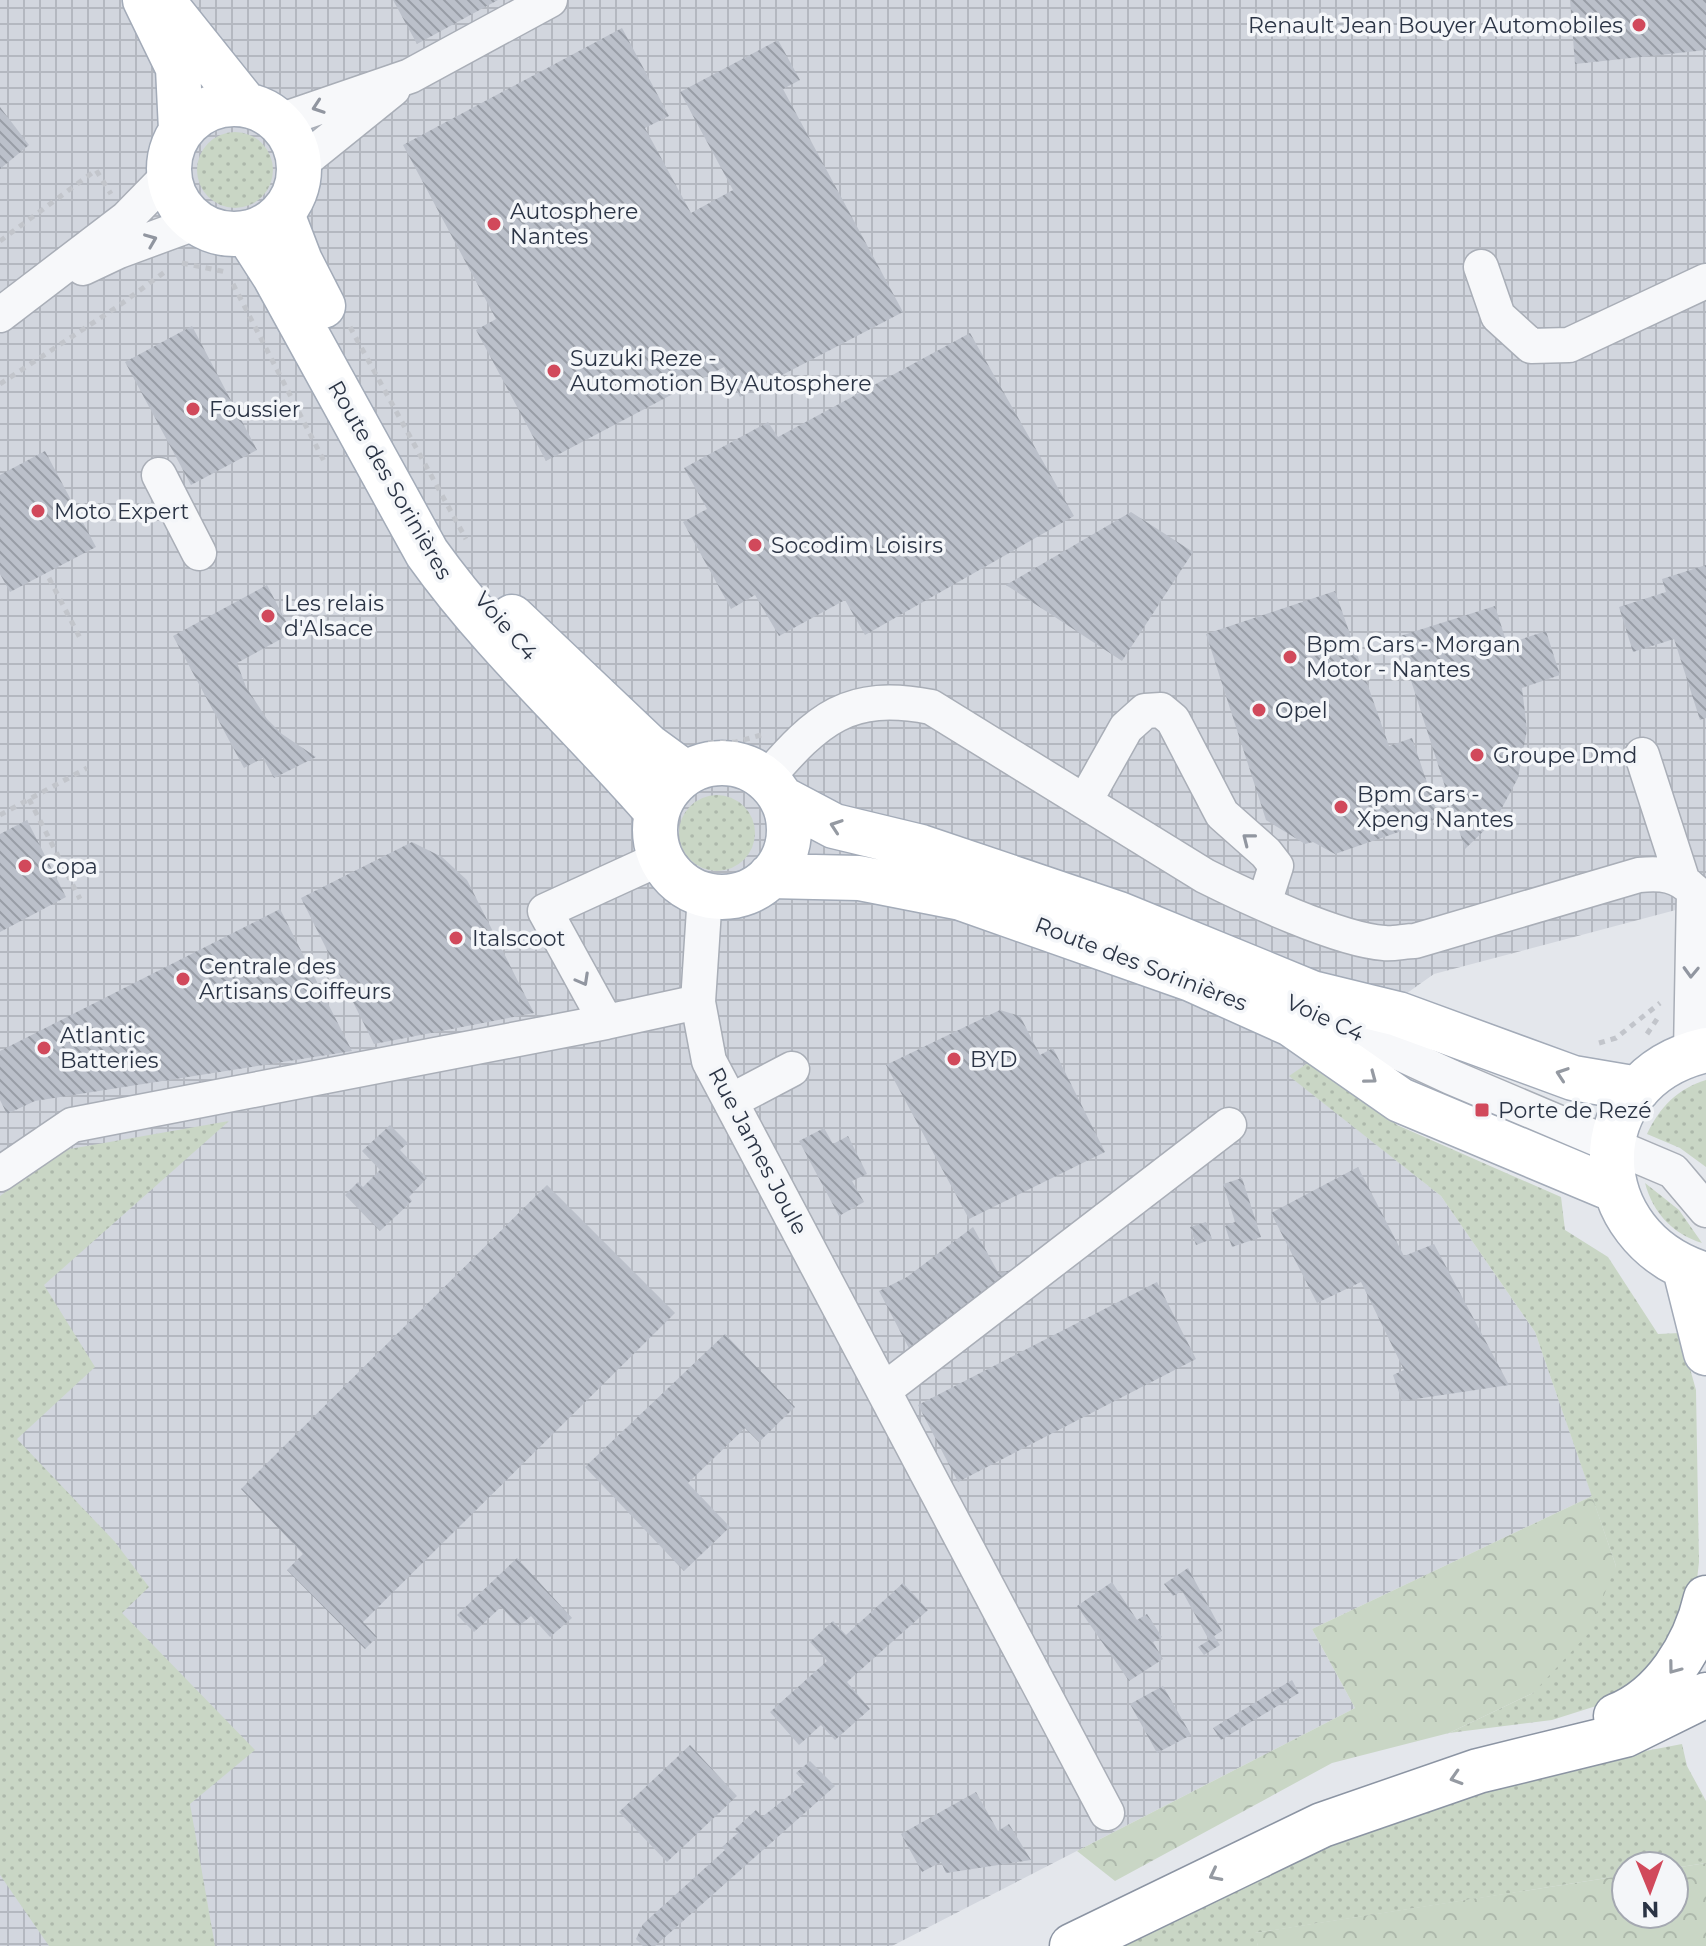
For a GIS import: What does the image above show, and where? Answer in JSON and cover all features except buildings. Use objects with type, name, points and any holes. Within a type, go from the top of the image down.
[{"type":"main road","points":[[145,0],[178,68],[181,130],[169,159],[168,176],[173,194],[195,223],[229,234],[264,224],[298,183],[300,164],[290,134],[262,113],[163,0]]},
{"type":"main road","points":[[181,130],[209,108],[262,113]]},
{"type":"main road","name":"Route des Sorinières","points":[[264,224],[292,277],[456,547],[517,624],[627,751],[657,812]]},
{"type":"main road","name":"Route des Sorinières","points":[[627,751],[693,758],[708,764],[733,763],[779,777],[834,826],[909,853],[1119,914],[1312,993],[1398,1014],[1573,1078],[1638,1089]]},
{"type":"main road","points":[[693,758],[657,812],[655,827],[661,858],[679,881],[705,894]]},
{"type":"main road","points":[[770,876],[787,845],[788,821],[779,777]]},
{"type":"main road","name":"Route des Sorinières","points":[[705,894],[740,894],[770,876],[859,878],[961,898],[1191,979],[1291,1024],[1400,1100],[1615,1190]]},
{"type":"main road","points":[[1699,1051],[1662,1067],[1638,1089],[1626,1106],[1613,1145],[1615,1190],[1630,1224],[1661,1256],[1696,1272],[1706,1353]]},
{"type":"main road","points":[[1531,1757],[1564,1736],[1633,1710],[1661,1684],[1683,1656],[1701,1619],[1706,1598]]},
{"type":"main road","points":[[1072,1946],[1322,1825],[1402,1795],[1531,1757],[1625,1735],[1706,1695]]},
{"type":"street","points":[[300,164],[410,76],[550,0]]},
{"type":"street","points":[[262,113],[410,76]]},
{"type":"street","points":[[0,315],[127,218],[168,176]]},
{"type":"street","points":[[29,295],[119,251],[195,223]]},
{"type":"street","points":[[1481,267],[1498,316],[1531,346],[1569,345],[1706,281]]},
{"type":"street","points":[[159,475],[199,553]]},
{"type":"street","points":[[779,777],[829,719],[858,703],[894,700],[931,707],[1205,876],[1264,903],[1353,937],[1384,943],[1415,941],[1639,875],[1662,873],[1697,885]]},
{"type":"street","points":[[1085,801],[1126,728],[1145,711],[1161,710],[1173,720],[1222,814],[1266,853],[1276,866],[1264,903]]},
{"type":"street","points":[[1642,755],[1697,885],[1699,1051]]},
{"type":"street","points":[[859,878],[909,853]]},
{"type":"street","name":"Voie C4","points":[[909,853],[1224,972],[1451,1077],[1673,1171],[1706,1210]]},
{"type":"street","points":[[606,1022],[545,911],[661,858]]},
{"type":"street","name":"Rue James Joule","points":[[705,894],[698,1002],[709,1061],[1107,1813]]},
{"type":"street","points":[[0,1174],[72,1125],[698,1002]]},
{"type":"street","points":[[731,1101],[792,1069]]},
{"type":"street","points":[[884,1390],[1229,1125]]},
{"type":"path","points":[[0,241],[96,170],[127,218]]},
{"type":"path","points":[[0,384],[181,262],[226,271],[326,465]]},
{"type":"path","points":[[345,318],[475,551]]},
{"type":"path","points":[[49,578],[80,638]]},
{"type":"path","points":[[693,758],[764,734],[779,777]]},
{"type":"path","points":[[0,815],[87,768]]},
{"type":"path","points":[[29,799],[80,899]]},
{"type":"path","points":[[1584,1042],[1599,1044],[1616,1038],[1671,995]]},
{"type":"shaded area","points":[[0,0],[1706,0],[1706,902],[1434,974],[1290,1076],[1441,1196],[1535,1332],[1592,1496],[1312,1629],[1355,1708],[892,1946],[0,1946]]},
{"type":"green space","points":[[228,132],[242,132],[256,138],[267,149],[273,170],[270,185],[262,197],[242,208],[228,208],[214,202],[203,191],[197,177],[197,163],[203,149],[214,138]]},
{"type":"green space","points":[[717,795],[731,798],[744,806],[752,819],[755,833],[752,847],[744,860],[731,868],[717,871],[703,868],[690,860],[682,847],[679,833],[682,819],[690,806],[703,798]]},
{"type":"green space","points":[[1318,1056],[1397,1125],[1561,1197],[1565,1230],[1608,1257],[1658,1334],[1680,1333],[1696,1390],[1699,1562],[1693,1615],[1667,1652],[1615,1700],[1552,1720],[1449,1733],[1533,1693],[1616,1566],[1535,1332],[1441,1196],[1289,1076]]},
{"type":"green space","points":[[1706,1080],[1706,1167],[1680,1148],[1647,1134],[1670,1100],[1686,1088]]},
{"type":"green space","points":[[229,1121],[44,1285],[95,1367],[17,1439],[115,1542],[149,1587],[122,1613],[255,1750],[190,1804],[215,1946],[49,1946],[0,1875],[0,1196],[64,1150]]},
{"type":"green space","points":[[1645,1183],[1679,1210],[1702,1243],[1682,1234],[1666,1221],[1653,1204]]},
{"type":"green space","points":[[1592,1496],[1616,1566],[1588,1634],[1533,1693],[1449,1733],[1332,1763],[1115,1881],[1077,1851],[1355,1708],[1312,1629]]},
{"type":"green space","points":[[1682,1744],[1687,1766],[1706,1801],[1706,1863],[1690,1866],[1690,1850],[1610,1850],[1610,1878],[1255,1933],[1258,1946],[1095,1946],[1318,1840],[1515,1776]]},
{"type":"green space","points":[[1706,1863],[1706,1946],[1258,1946],[1254,1933],[1610,1877],[1610,1930],[1690,1930],[1690,1866]]},
{"type":"place","name":"Renault Jean Bouyer Automobiles","points":[[1639,25]]},
{"type":"place","name":"Autosphere Nantes","points":[[494,224]]},
{"type":"place","name":"Suzuki Reze - Automotion By Autosphere","points":[[554,371]]},
{"type":"place","name":"Foussier","points":[[193,409]]},
{"type":"place","name":"Moto Expert","points":[[38,511]]},
{"type":"place","name":"Socodim Loisirs","points":[[755,545]]},
{"type":"place","name":"Les relais d'Alsace","points":[[268,616]]},
{"type":"place","name":"Bpm Cars - Morgan Motor - Nantes","points":[[1290,657]]},
{"type":"place","name":"Opel","points":[[1259,710]]},
{"type":"place","name":"Groupe Dmd","points":[[1477,755]]},
{"type":"place","name":"Bpm Cars - Xpeng Nantes","points":[[1341,807]]},
{"type":"place","name":"Copa","points":[[25,866]]},
{"type":"place","name":"Italscoot","points":[[456,938]]},
{"type":"place","name":"Centrale des Artisans Coiffeurs","points":[[183,979]]},
{"type":"place","name":"Atlantic Batteries","points":[[44,1048]]},
{"type":"place","name":"BYD","points":[[954,1059]]},
{"type":"place","name":"Porte de Rezé","points":[[1482,1110]]}]
